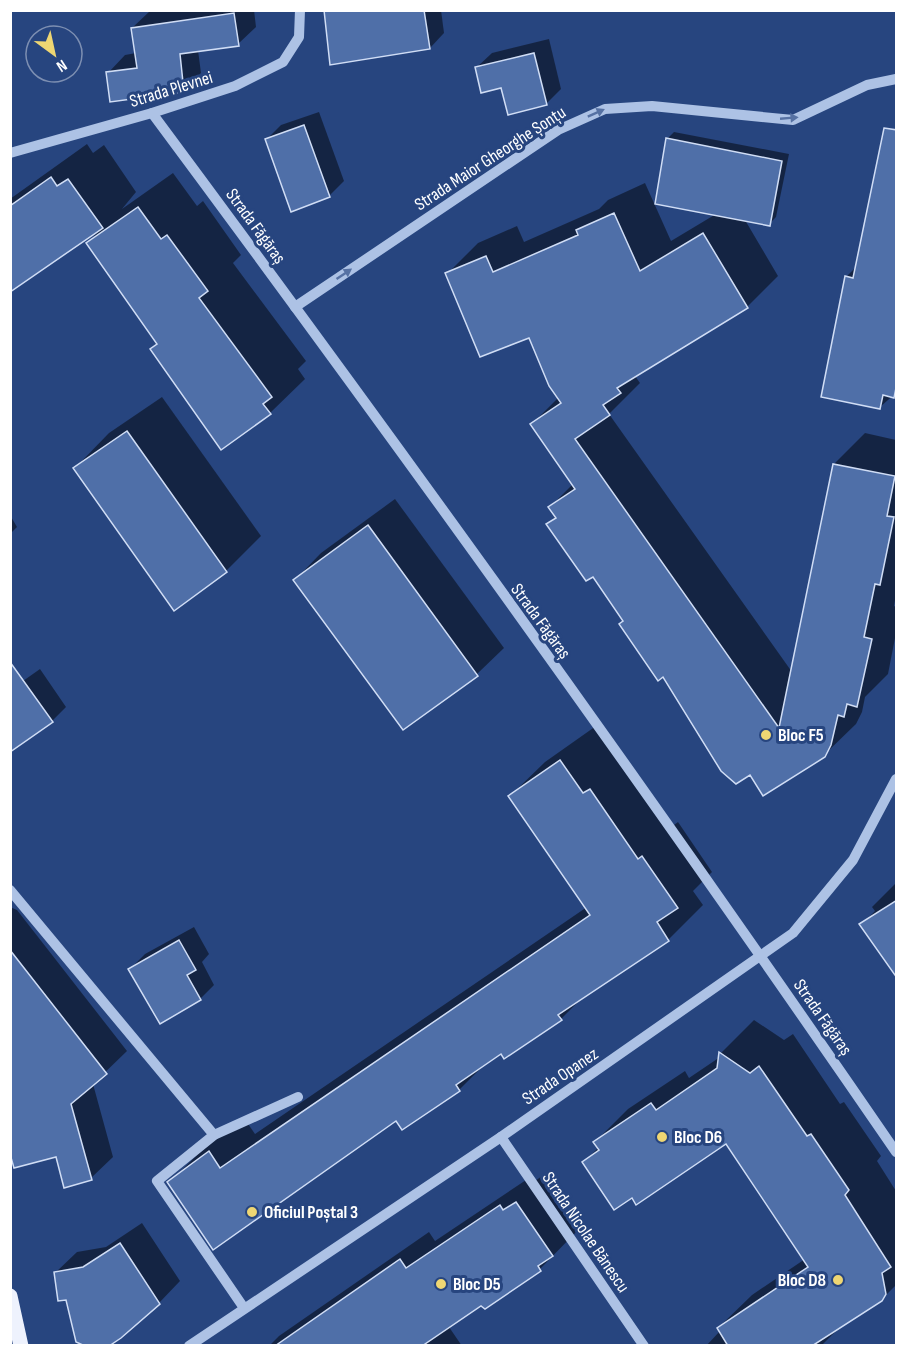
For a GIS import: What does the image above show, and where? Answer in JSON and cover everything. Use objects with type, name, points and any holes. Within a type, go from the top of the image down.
[{"type":"main road","points":[[10,1296],[21,1346]]},
{"type":"street","name":"Strada Plevnei","points":[[10,153],[152,113],[235,86],[283,62],[298,37],[300,10]]},
{"type":"street","name":"Strada Maior Gheorghe Șonțu","points":[[295,307],[558,130],[605,109],[652,106],[793,120],[867,85],[897,79]]},
{"type":"street","name":"Strada Făgăraș","points":[[152,113],[295,307],[762,956],[897,1152]]},
{"type":"street","name":"Strada Opanez","points":[[189,1346],[501,1137],[793,933],[853,860],[897,779]]},
{"type":"street","points":[[10,890],[214,1135]]},
{"type":"street","points":[[244,1308],[157,1181],[214,1135],[298,1097]]},
{"type":"street","name":"Strada Nicolae Bănescu","points":[[501,1137],[644,1346]]},
{"type":"building","points":[[324,10],[424,10],[430,49],[330,65]]},
{"type":"building","points":[[234,13],[239,46],[180,54],[184,92],[110,102],[106,72],[137,68],[131,28]]},
{"type":"building","points":[[534,53],[547,105],[508,115],[501,88],[481,93],[475,67]]},
{"type":"building","points":[[304,125],[330,197],[291,212],[265,139]]},
{"type":"building","points":[[884,128],[897,130],[897,383],[894,398],[883,395],[880,409],[821,397],[845,276],[853,278]]},
{"type":"building","points":[[666,138],[782,161],[770,226],[655,204]]},
{"type":"building","points":[[51,177],[57,186],[68,179],[103,228],[10,292],[10,206]]},
{"type":"building","points":[[138,207],[161,239],[167,235],[208,291],[199,298],[272,397],[263,404],[271,414],[221,450],[150,349],[157,344],[86,243]]},
{"type":"building","points":[[614,213],[640,271],[703,233],[748,308],[617,388],[621,393],[603,405],[610,415],[575,439],[779,728],[833,464],[895,476],[887,516],[894,517],[880,585],[875,584],[864,637],[872,639],[857,707],[847,704],[844,717],[838,715],[831,745],[825,757],[763,796],[750,775],[736,784],[721,771],[663,677],[658,681],[619,624],[623,621],[593,577],[586,581],[546,524],[556,518],[548,507],[575,489],[530,424],[561,403],[549,386],[529,338],[480,357],[445,273],[486,256],[493,272],[578,235],[576,230]]},
{"type":"building","points":[[127,431],[227,572],[174,611],[73,468]]},
{"type":"building","points":[[368,525],[478,676],[403,730],[293,580]]},
{"type":"building","points":[[10,662],[53,722],[10,752]]},
{"type":"building","points":[[560,760],[583,793],[590,789],[638,859],[642,856],[678,908],[657,922],[669,941],[558,1015],[562,1020],[504,1059],[501,1054],[456,1085],[460,1091],[402,1130],[396,1121],[213,1250],[167,1182],[209,1151],[220,1168],[590,915],[508,796]]},
{"type":"building","points":[[897,900],[897,978],[859,924]]},
{"type":"building","points":[[179,940],[196,970],[187,975],[201,1000],[160,1024],[128,969]]},
{"type":"building","points":[[10,950],[107,1074],[71,1104],[92,1180],[64,1188],[56,1157],[14,1168],[10,1154]]},
{"type":"building","points":[[719,1052],[750,1073],[759,1066],[807,1136],[811,1134],[849,1190],[845,1195],[891,1267],[882,1273],[886,1294],[882,1301],[812,1346],[728,1346],[717,1328],[808,1267],[726,1144],[636,1205],[632,1198],[614,1210],[582,1162],[599,1150],[593,1142],[651,1103],[656,1110],[717,1068]]},
{"type":"building","name":"Bloc D5","points":[[516,1202],[553,1256],[538,1266],[541,1271],[485,1309],[481,1306],[422,1346],[275,1346],[400,1259],[406,1268],[500,1205],[503,1210]]},
{"type":"building","points":[[120,1243],[160,1304],[109,1346],[85,1346],[76,1342],[66,1300],[58,1301],[54,1272],[83,1267]]},
{"type":"place","name":"Bloc F5","points":[[766,735]]},
{"type":"place","name":"Bloc D6","points":[[662,1137]]},
{"type":"place","name":"Oficiul Poștal 3","points":[[252,1212]]},
{"type":"place","name":"Bloc D8","points":[[838,1280]]},
{"type":"place","name":"Bloc D5","points":[[441,1284]]}]
